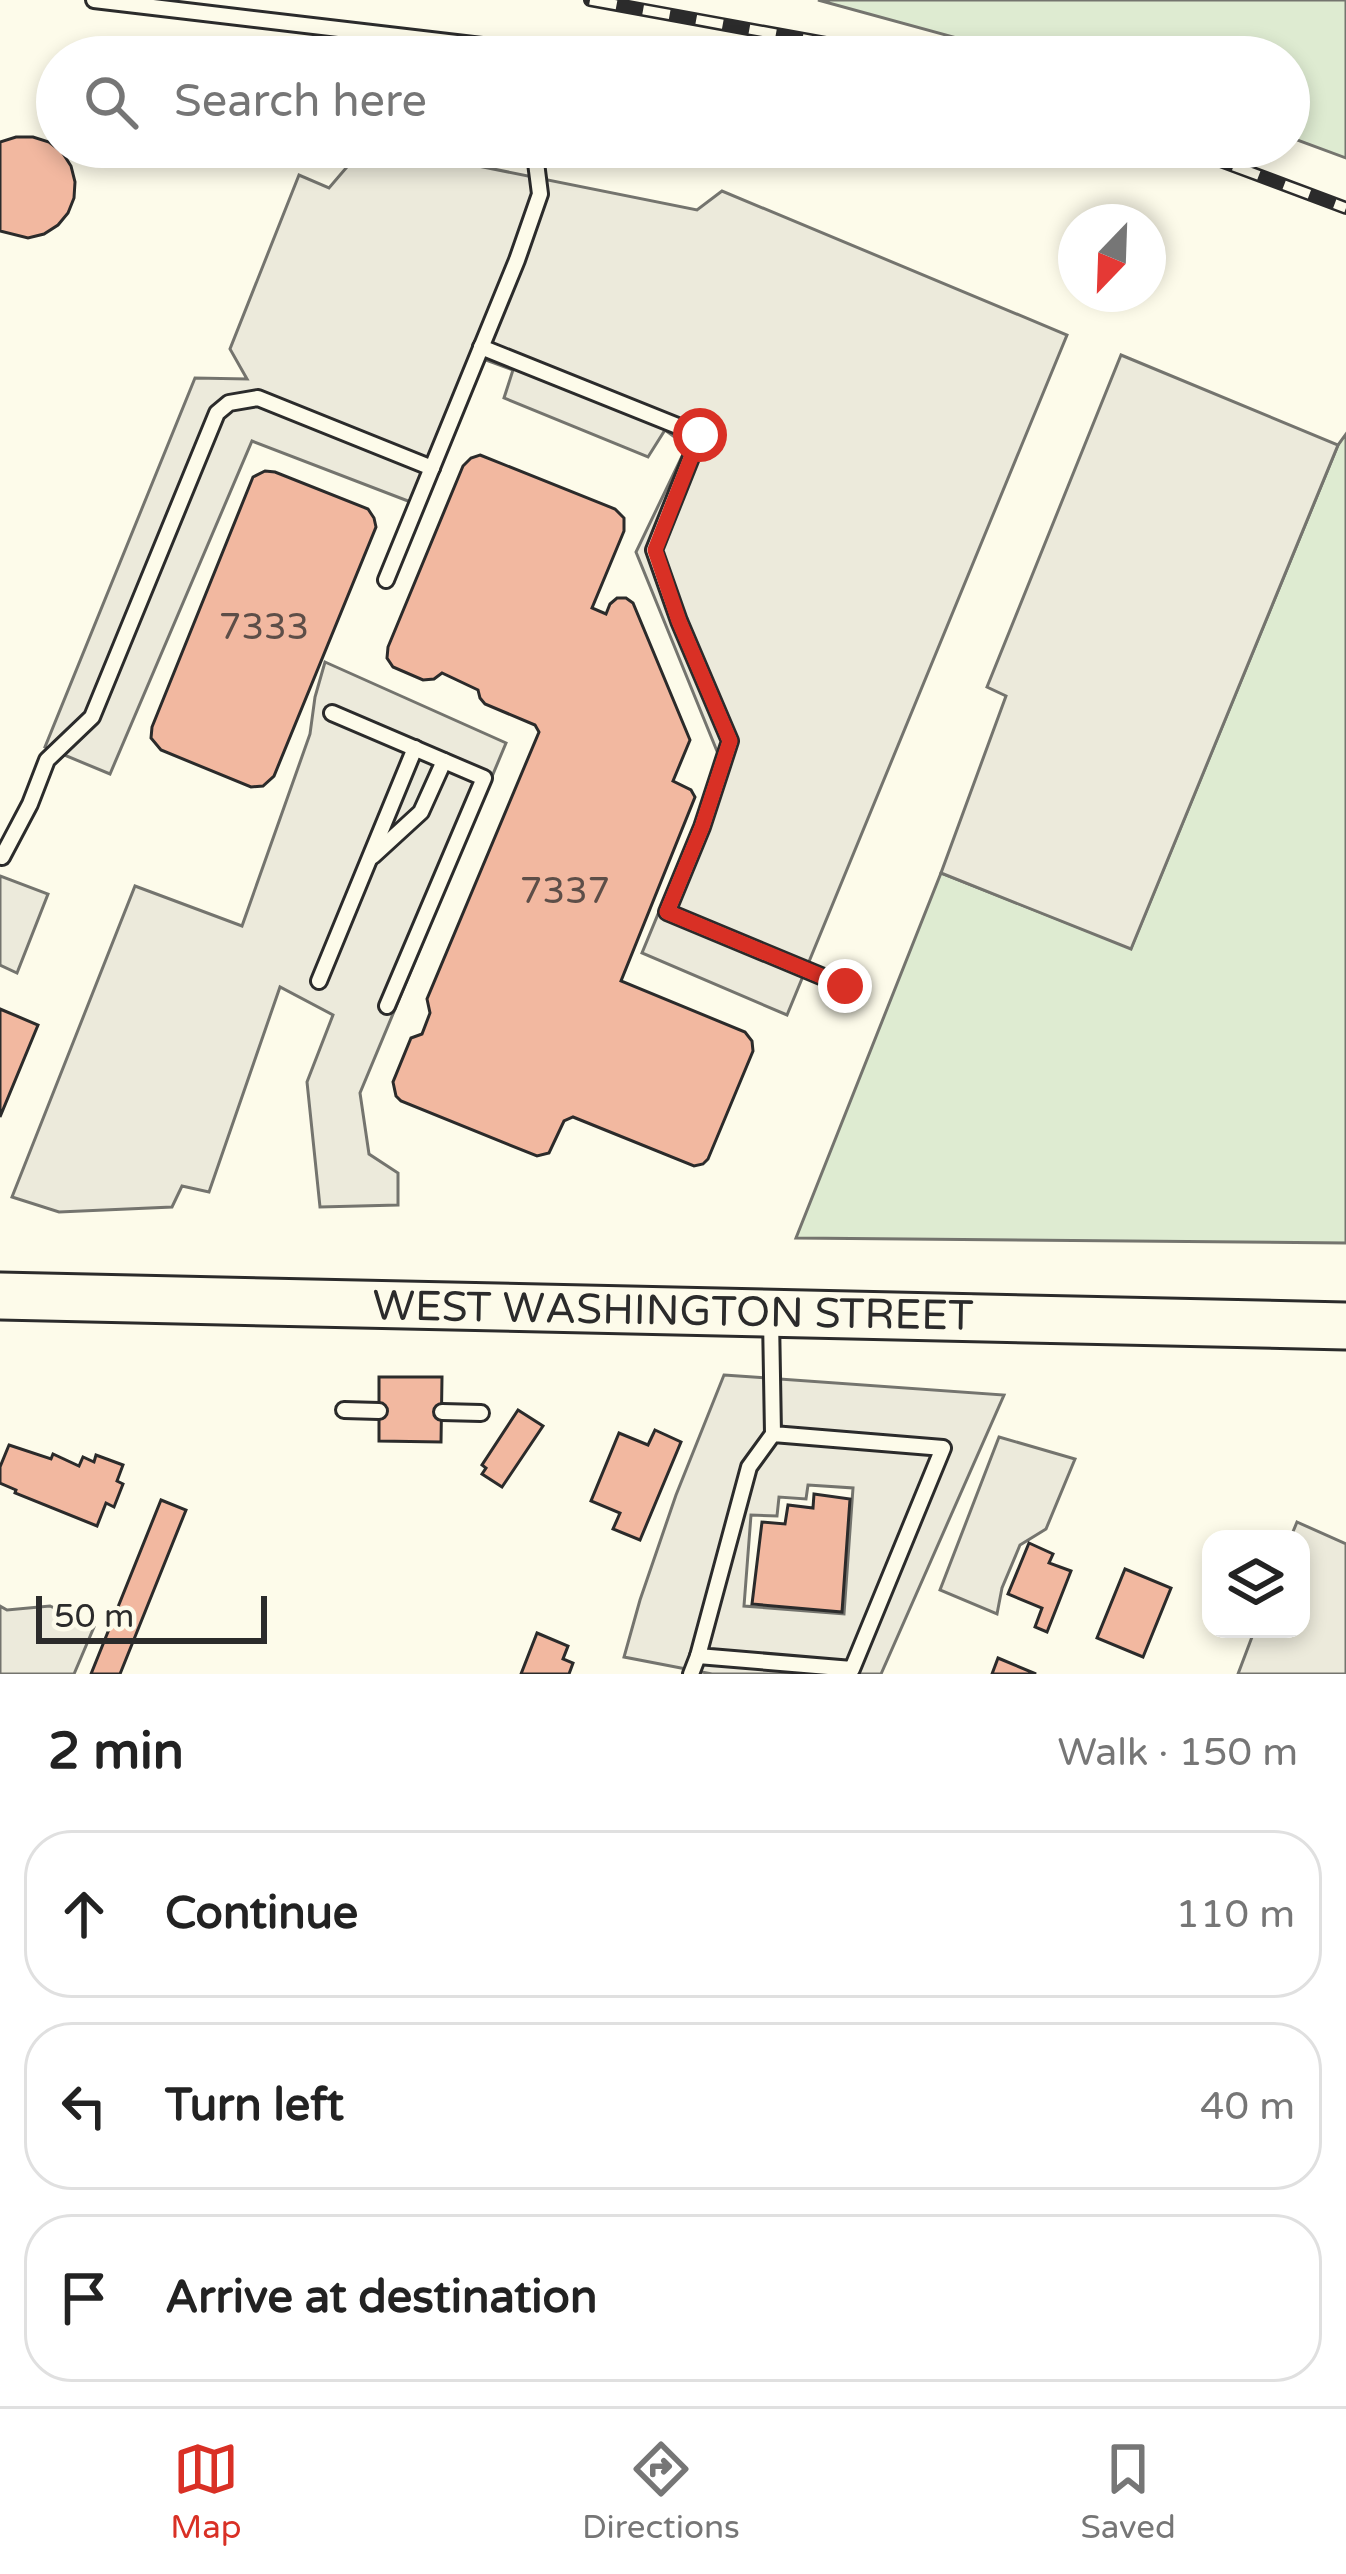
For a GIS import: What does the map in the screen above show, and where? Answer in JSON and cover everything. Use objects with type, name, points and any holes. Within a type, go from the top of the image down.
[{"type":"main road","name":"WEST WASHINGTON STREET","points":[[0,1297],[1346,1326]]},
{"type":"lane","points":[[94,0],[398,36]]},
{"type":"lane","points":[[386,580],[541,194],[537,168]]},
{"type":"lane","points":[[481,347],[700,435],[655,550],[679,621],[730,741],[667,912],[845,986]]},
{"type":"lane","points":[[2,857],[47,760],[92,717],[217,413],[229,403],[258,398],[432,469]]},
{"type":"lane","points":[[332,713],[484,778],[387,1006]]},
{"type":"lane","points":[[320,981],[415,748]]},
{"type":"lane","points":[[369,860],[421,812],[444,761]]},
{"type":"lane","points":[[691,1674],[749,1467],[773,1434],[771,1313]]},
{"type":"lane","points":[[344,1410],[379,1411]]},
{"type":"lane","points":[[442,1412],[481,1413]]},
{"type":"lane","points":[[698,1656],[852,1669],[943,1448],[773,1434]]},
{"type":"green space","points":[[818,0],[1346,0],[1346,158],[1310,145],[1310,36],[949,36]]},
{"type":"green space","points":[[1346,434],[1346,1243],[796,1238],[941,873],[1131,948]]},
{"type":"shaded area","points":[[346,168],[488,168],[697,210],[722,191],[1067,335],[787,1015],[642,953],[721,761],[636,552],[687,446],[665,430],[648,457],[504,398],[513,370],[478,357],[421,506],[252,441],[110,774],[45,747],[195,378],[247,379],[230,349],[299,175],[329,188]]},
{"type":"shaded area","points":[[1121,355],[1338,445],[1131,949],[941,873],[1006,696],[987,687]]},
{"type":"shaded area","points":[[325,662],[506,743],[360,1093],[369,1154],[398,1173],[398,1205],[320,1207],[307,1082],[333,1015],[280,987],[209,1192],[182,1186],[172,1207],[59,1212],[12,1197],[135,886],[242,926],[310,734]]},
{"type":"shaded area","points":[[0,876],[48,894],[17,973],[0,965]]},
{"type":"shaded area","points":[[724,1375],[1004,1395],[881,1674],[712,1674],[624,1657],[676,1495]],"holes":[[[808,1485],[853,1488],[844,1614],[744,1606],[751,1515],[777,1516],[779,1497],[806,1499]]]},
{"type":"shaded area","points":[[999,1437],[1075,1459],[1046,1529],[1020,1545],[997,1614],[940,1590]]},
{"type":"shaded area","points":[[1297,1522],[1346,1544],[1346,1674],[1238,1674],[1252,1638],[1310,1638],[1310,1530],[1294,1530]]},
{"type":"shaded area","points":[[0,1606],[7,1610],[50,1606],[94,1627],[74,1674],[0,1674]]},
{"type":"building","points":[[36,138],[36,168],[72,168],[74,198],[68,213],[44,234],[28,238],[0,231],[0,142]]},
{"type":"building","points":[[480,455],[615,509],[624,518],[624,531],[592,608],[606,614],[617,598],[633,603],[690,740],[673,781],[695,797],[621,981],[745,1032],[752,1041],[753,1051],[703,1164],[694,1166],[573,1117],[564,1121],[549,1153],[537,1156],[396,1096],[393,1082],[411,1038],[422,1034],[430,1013],[427,999],[539,732],[535,725],[485,704],[478,690],[442,673],[423,680],[393,667],[387,658],[463,466]]},
{"type":"building","points":[[265,471],[368,509],[376,527],[274,776],[263,786],[251,787],[161,750],[151,738],[253,477]]},
{"type":"building","points":[[0,1009],[38,1025],[0,1117]]},
{"type":"building","points":[[379,1377],[442,1377],[441,1442],[379,1441]]},
{"type":"building","points":[[518,1410],[543,1426],[502,1487],[482,1474],[486,1468],[482,1465]]},
{"type":"building","points":[[655,1430],[681,1442],[640,1540],[613,1529],[620,1513],[591,1501],[619,1433],[648,1445]]},
{"type":"building","points":[[9,1445],[51,1459],[53,1454],[79,1466],[83,1457],[94,1462],[96,1455],[123,1465],[117,1481],[123,1484],[114,1507],[106,1503],[97,1526],[15,1493],[0,1483],[0,1467]]},
{"type":"building","points":[[814,1494],[850,1499],[842,1612],[752,1604],[762,1522],[785,1524],[788,1505],[813,1508]]},
{"type":"building","points":[[161,1500],[186,1510],[120,1674],[91,1674]]},
{"type":"building","points":[[1029,1543],[1053,1554],[1049,1563],[1071,1571],[1047,1632],[1035,1627],[1042,1608],[1008,1594]]},
{"type":"building","points":[[1125,1569],[1171,1588],[1143,1657],[1097,1638]]},
{"type":"building","points":[[537,1633],[568,1646],[563,1659],[573,1663],[569,1674],[521,1674]]},
{"type":"building","points":[[998,1658],[1036,1674],[992,1674]]},
{"type":"railway","points":[[590,0],[787,36]]},
{"type":"railway","points":[[1239,168],[1346,208]]},
{"type":"route","points":[[700,435],[655,550],[679,621],[730,741],[667,912],[845,986]]}]
